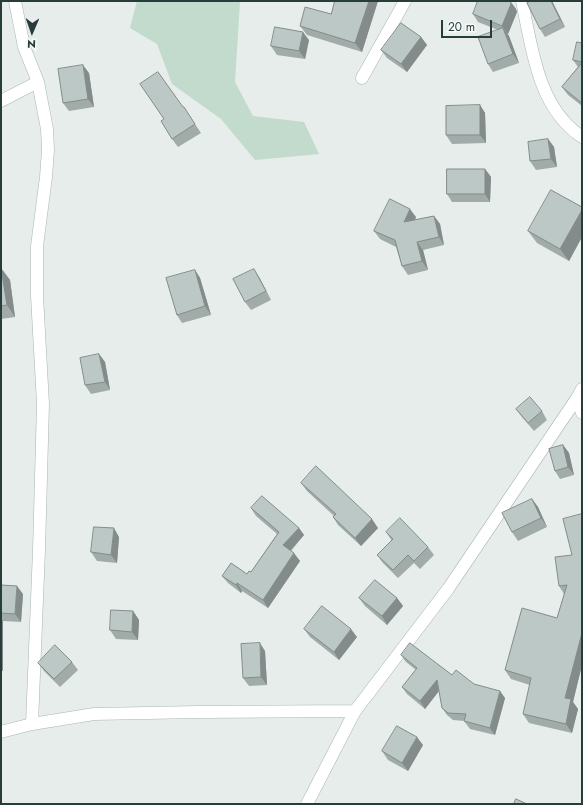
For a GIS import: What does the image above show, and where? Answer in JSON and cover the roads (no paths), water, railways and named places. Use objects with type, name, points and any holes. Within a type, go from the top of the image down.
[{"type":"street","points":[[15,1],[24,47],[38,82],[47,129],[48,150],[46,178],[37,246],[36,296],[43,404],[32,724]]},
{"type":"street","points":[[362,78],[405,1]]},
{"type":"street","points":[[522,1],[532,52],[547,95],[558,115],[571,130],[582,137]]},
{"type":"street","points":[[1,101],[38,82]]},
{"type":"street","points":[[579,394],[582,413]]},
{"type":"street","points":[[307,804],[355,711],[448,589],[579,394]]},
{"type":"street","points":[[1,732],[32,724],[94,714],[355,711]]}]
